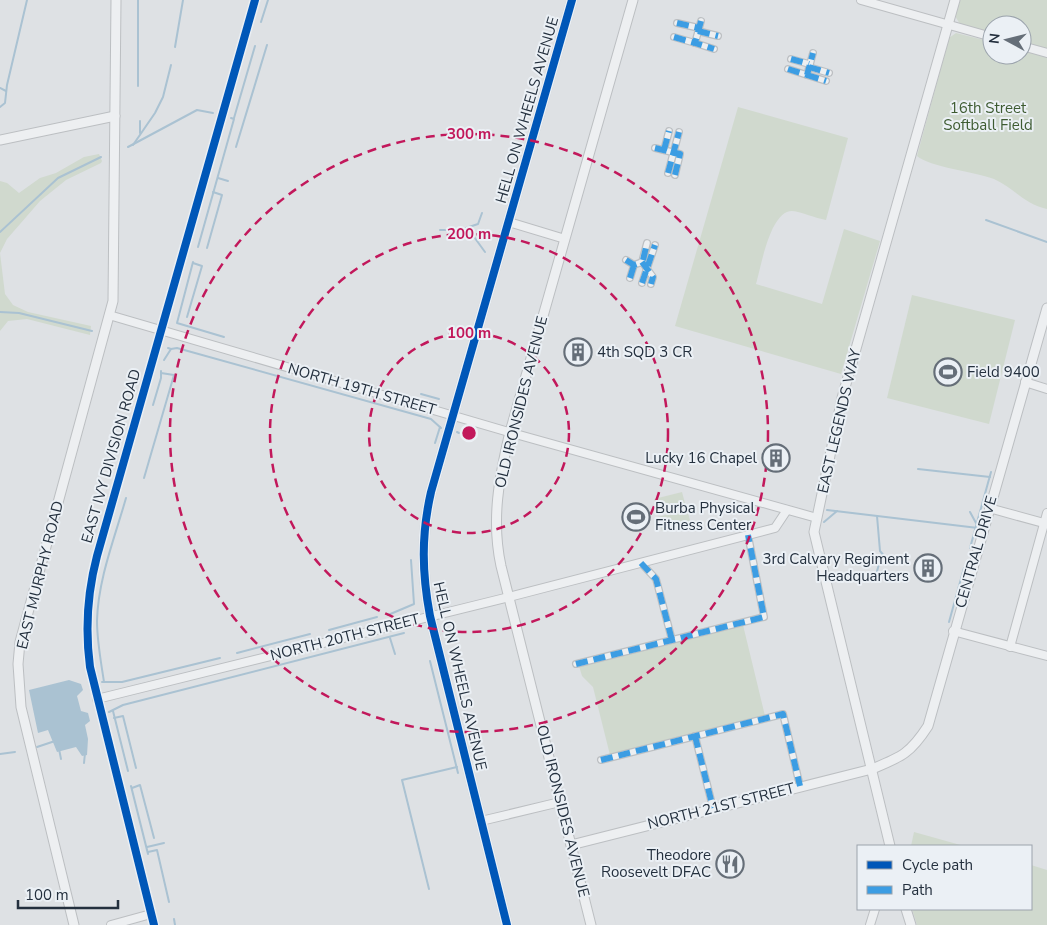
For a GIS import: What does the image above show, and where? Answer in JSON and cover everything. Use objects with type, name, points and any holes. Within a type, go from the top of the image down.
[{"type":"street","name":"EAST MURPHY ROAD","points":[[74,925],[22,707],[18,664],[20,642],[109,315],[114,289],[116,0]]},
{"type":"street","name":"EAST IVY DIVISION ROAD","points":[[154,925],[97,699],[86,629],[89,592],[97,556],[255,0]]},
{"type":"street","name":"HELL ON WHEELS AVENUE","points":[[507,925],[430,616],[422,574],[422,540],[431,492],[572,0]]},
{"type":"street","name":"OLD IRONSIDES AVENUE","points":[[591,925],[509,597],[499,553],[496,520],[499,482],[510,432],[633,0]]},
{"type":"street","points":[[861,0],[982,34]]},
{"type":"street","name":"EAST LEGENDS WAY","points":[[890,845],[814,540],[842,398],[955,0]]},
{"type":"street","points":[[695,43],[701,21]]},
{"type":"street","points":[[677,23],[718,36]]},
{"type":"street","points":[[674,37],[714,49]]},
{"type":"street","points":[[1032,49],[1047,53]]},
{"type":"street","points":[[806,75],[813,53]]},
{"type":"street","points":[[791,59],[829,73]]},
{"type":"street","points":[[788,69],[826,81]]},
{"type":"street","points":[[0,140],[115,116]]},
{"type":"street","points":[[664,150],[669,130]]},
{"type":"street","points":[[668,172],[679,132]]},
{"type":"street","points":[[655,148],[680,154],[675,175]]},
{"type":"street","points":[[509,222],[565,239]]},
{"type":"street","points":[[642,262],[647,243]]},
{"type":"street","points":[[642,283],[654,245]]},
{"type":"street","points":[[626,260],[634,265]]},
{"type":"street","points":[[634,265],[642,262]]},
{"type":"street","points":[[642,262],[653,277],[651,284]]},
{"type":"street","points":[[630,278],[634,265]]},
{"type":"street","name":"CENTRAL DRIVE","points":[[872,769],[904,755],[918,741],[928,726],[953,631],[1047,308]]},
{"type":"street","name":"NORTH 19TH STREET","points":[[109,315],[454,416],[817,518]]},
{"type":"street","points":[[1025,382],[1047,389]]},
{"type":"street","points":[[989,508],[1046,523]]},
{"type":"street","name":"NORTH 20TH STREET","points":[[97,699],[509,597],[775,528],[787,510]]},
{"type":"street","points":[[1010,647],[1047,514]]},
{"type":"street","points":[[576,664],[764,617],[748,535]]},
{"type":"street","points":[[641,563],[656,579],[672,640]]},
{"type":"street","points":[[953,631],[1047,656]]},
{"type":"street","points":[[600,760],[783,714],[800,786]]},
{"type":"street","points":[[695,736],[714,808]]},
{"type":"street","name":"NORTH 21ST STREET","points":[[571,845],[872,769]]},
{"type":"street","points":[[481,821],[560,802]]},
{"type":"street","points":[[870,925],[875,910]]},
{"type":"street","points":[[906,910],[910,925]]},
{"type":"street","points":[[111,925],[151,914]]},
{"type":"green space","points":[[959,0],[1047,0],[1047,49],[1032,45],[1032,15],[982,15],[982,31],[960,24],[955,16]]},
{"type":"green space","name":"16th Street Softball Field","points":[[956,33],[982,40],[982,65],[1032,65],[1032,53],[1047,57],[1047,209],[1025,200],[994,179],[942,166],[917,156],[949,38]]},
{"type":"green space","points":[[738,107],[848,138],[826,220],[792,211],[784,213],[772,230],[756,284],[822,304],[844,229],[880,241],[841,374],[675,326]]},
{"type":"green space","points":[[99,154],[101,163],[66,180],[40,201],[7,239],[0,253],[0,181],[7,183],[19,193],[40,178],[56,173],[84,157]]},
{"type":"green space","points":[[0,253],[5,294],[13,305],[28,312],[91,326],[90,335],[27,319],[8,321],[0,331]]},
{"type":"green space","name":"Field 9400","points":[[912,295],[1015,320],[989,424],[887,398]]},
{"type":"green space","points":[[682,492],[686,507],[658,514],[654,499]]},
{"type":"green space","points":[[687,509],[691,524],[662,531],[658,517]]},
{"type":"green space","points":[[743,625],[765,716],[610,755],[593,687],[582,676],[579,666]]},
{"type":"green space","points":[[914,832],[960,845],[911,845]]},
{"type":"green space","points":[[1032,865],[1047,870],[1047,925],[917,925],[912,910],[1032,910]]},
{"type":"water","points":[[69,680],[81,684],[83,690],[77,696],[81,711],[88,713],[90,721],[85,725],[88,739],[87,755],[82,756],[76,747],[57,752],[48,730],[38,733],[29,690]]},
{"type":"waterway","points":[[0,107],[5,103],[7,85],[27,0]]},
{"type":"waterway","points":[[138,0],[138,86]]},
{"type":"waterway","points":[[175,47],[183,0]]},
{"type":"waterway","points":[[261,22],[268,0]]},
{"type":"waterway","points":[[236,147],[267,45]]},
{"type":"waterway","points":[[234,118],[255,46]]},
{"type":"waterway","points":[[133,145],[155,113],[163,97],[171,65]]},
{"type":"waterway","points":[[0,88],[6,91]]},
{"type":"waterway","points":[[128,147],[197,110],[213,113]]},
{"type":"waterway","points":[[198,247],[234,119],[231,118]]},
{"type":"waterway","points":[[140,121],[140,133]]},
{"type":"waterway","points":[[0,232],[58,178],[101,157]]},
{"type":"waterway","points":[[218,178],[228,181]]},
{"type":"waterway","points":[[207,248],[222,195],[213,192]]},
{"type":"waterway","points":[[466,228],[478,224],[482,213]]},
{"type":"waterway","points":[[986,220],[1047,242]]},
{"type":"waterway","points":[[440,230],[469,230],[485,252]]},
{"type":"waterway","points":[[193,262],[177,323],[224,337]]},
{"type":"waterway","points":[[187,317],[202,266],[193,263]]},
{"type":"waterway","points":[[0,312],[19,313],[92,331]]},
{"type":"waterway","points":[[164,360],[171,349],[168,348]]},
{"type":"waterway","points":[[171,349],[177,348],[431,419],[441,428]]},
{"type":"waterway","points":[[153,405],[161,378],[161,371]]},
{"type":"waterway","points":[[144,478],[174,375],[161,373]]},
{"type":"waterway","points":[[421,394],[439,399]]},
{"type":"waterway","points":[[435,443],[440,427]]},
{"type":"waterway","points":[[918,469],[990,477]]},
{"type":"waterway","points":[[970,548],[991,472]]},
{"type":"waterway","points":[[104,682],[99,652],[98,605],[108,558],[126,498]]},
{"type":"waterway","points":[[827,510],[978,528]]},
{"type":"waterway","points":[[824,522],[837,511]]},
{"type":"waterway","points":[[970,512],[976,523]]},
{"type":"waterway","points":[[877,516],[880,551],[890,563]]},
{"type":"waterway","points":[[875,578],[882,554]]},
{"type":"waterway","points":[[388,615],[414,604],[411,560]]},
{"type":"waterway","points":[[949,622],[964,568]]},
{"type":"waterway","points":[[329,630],[377,617]]},
{"type":"waterway","points":[[109,712],[123,705],[404,633]]},
{"type":"waterway","points":[[237,653],[310,634]]},
{"type":"waterway","points":[[390,638],[395,654]]},
{"type":"waterway","points":[[102,682],[122,682],[220,658]]},
{"type":"waterway","points":[[430,661],[458,773]]},
{"type":"waterway","points":[[113,711],[128,771]]},
{"type":"waterway","points":[[114,718],[123,716],[136,768]]},
{"type":"waterway","points":[[37,747],[55,741]]},
{"type":"waterway","points":[[59,749],[61,759]]},
{"type":"waterway","points":[[0,754],[15,752]]},
{"type":"waterway","points":[[84,763],[85,753]]},
{"type":"waterway","points":[[429,889],[402,780],[457,767]]},
{"type":"waterway","points":[[132,788],[140,785],[154,838]]},
{"type":"waterway","points":[[131,786],[148,854]]},
{"type":"waterway","points":[[147,847],[164,843]]},
{"type":"waterway","points":[[148,852],[157,850],[169,902]]},
{"type":"waterway","points":[[174,919],[175,925]]},
{"type":"marked path","points":[[701,21],[695,43],[714,49]]},
{"type":"marked path","points":[[677,23],[699,28]]},
{"type":"marked path","points":[[698,31],[718,36]]},
{"type":"marked path","points":[[674,37],[695,43]]},
{"type":"marked path","points":[[788,69],[807,75],[813,53]]},
{"type":"marked path","points":[[791,59],[809,64]]},
{"type":"marked path","points":[[809,67],[829,73]]},
{"type":"marked path","points":[[807,75],[826,81]]},
{"type":"marked path","points":[[664,150],[669,131]]},
{"type":"marked path","points":[[668,173],[679,132]]},
{"type":"marked path","points":[[655,148],[680,154],[675,175]]},
{"type":"marked path","points":[[643,260],[647,243]]},
{"type":"marked path","points":[[642,283],[655,245]]},
{"type":"marked path","points":[[626,260],[634,265],[642,262],[653,277],[651,284]]},
{"type":"marked path","points":[[630,278],[634,265]]},
{"type":"marked path","points":[[576,664],[764,617],[748,535]]},
{"type":"marked path","points":[[641,563],[656,579],[672,640]]},
{"type":"marked path","points":[[601,760],[783,714],[800,786]]},
{"type":"marked path","points":[[695,736],[713,808]]},
{"type":"cycle path","points":[[154,925],[90,667],[87,625],[89,598],[97,556],[255,0]]},
{"type":"cycle path","points":[[507,925],[430,616],[425,585],[424,539],[431,492],[572,0]]},
{"type":"place","name":"4th SQD 3 CR","points":[[578,352]]},
{"type":"place","name":"Field 9400","points":[[948,372]]},
{"type":"place","name":"Lucky 16 Chapel","points":[[776,458]]},
{"type":"place","name":"Burba Physical Fitness Center","points":[[636,517]]},
{"type":"place","name":"3rd Calvary Regiment Headquarters","points":[[928,568]]},
{"type":"place","name":"Theodore Roosevelt DFAC","points":[[730,864]]}]
